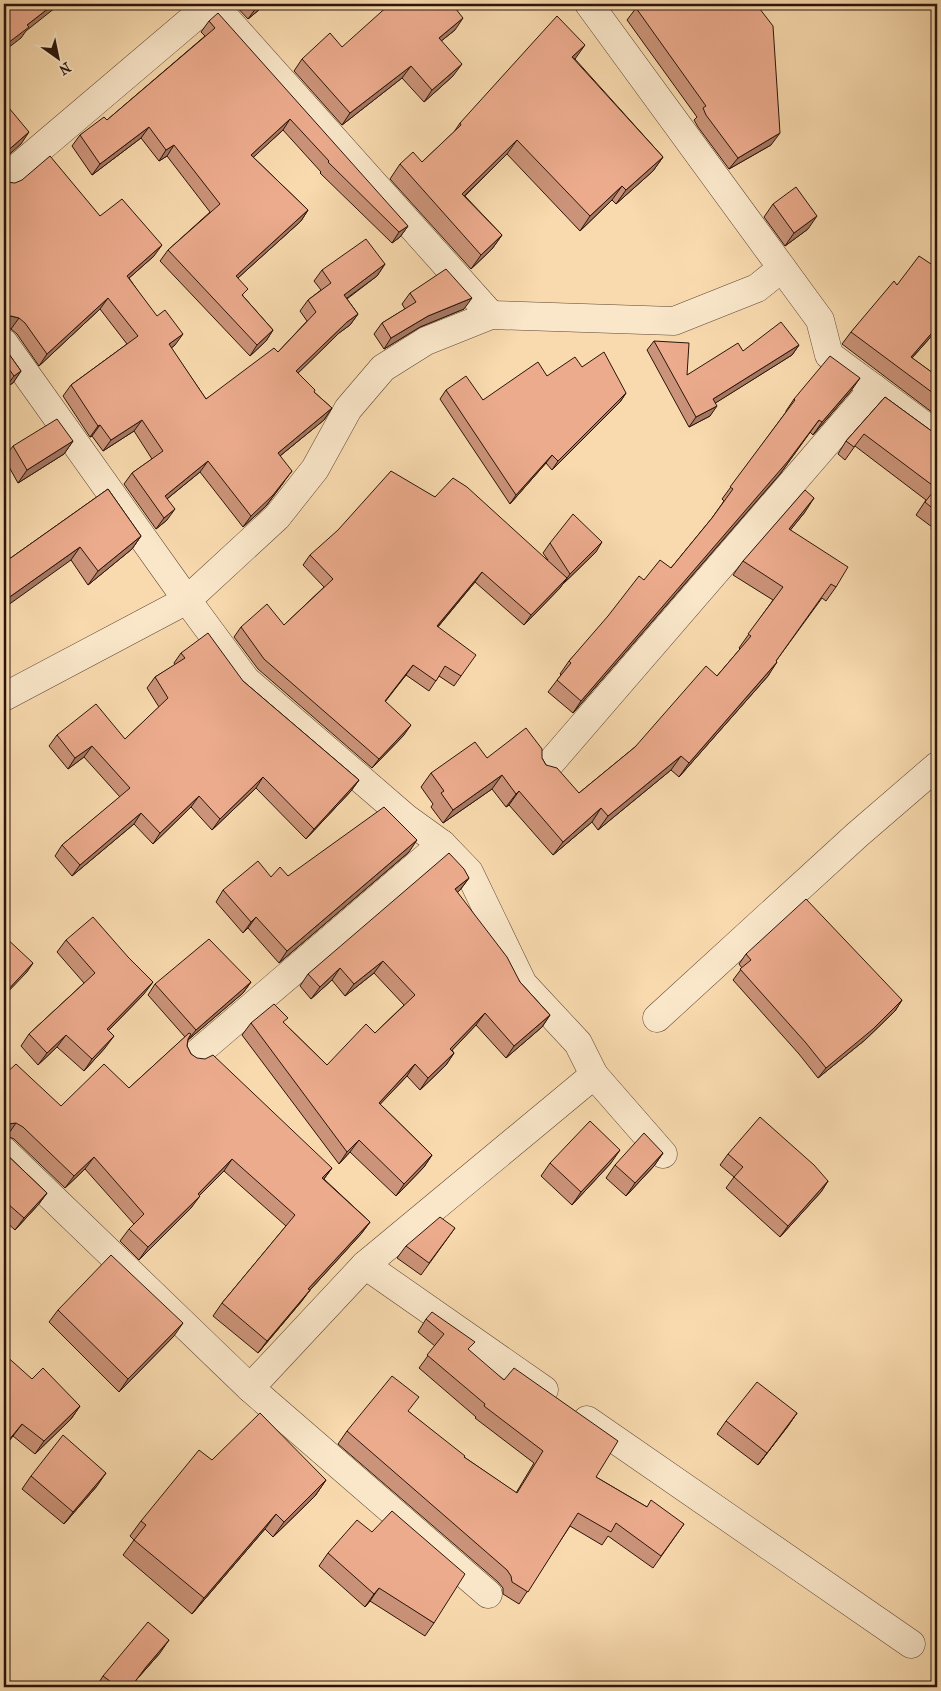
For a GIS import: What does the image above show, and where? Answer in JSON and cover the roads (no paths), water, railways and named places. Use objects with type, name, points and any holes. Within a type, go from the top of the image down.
[{"type":"street","points":[[4,179],[212,4],[491,315]]},
{"type":"street","points":[[589,4],[820,320],[829,355],[937,435]]},
{"type":"street","points":[[4,696],[187,600],[277,517],[314,469],[348,409],[383,368],[426,341],[491,315],[674,321],[757,288],[782,268]]},
{"type":"street","points":[[4,343],[246,680],[406,818],[442,844],[469,872],[523,984],[578,1043],[594,1075],[663,1154]]},
{"type":"street","points":[[547,767],[874,388]]},
{"type":"street","points":[[656,1018],[857,835],[937,766]]},
{"type":"street","points":[[194,1056],[442,844]]},
{"type":"street","points":[[250,1388],[365,1265],[594,1075]]},
{"type":"street","points":[[4,1151],[250,1388],[488,1594]]},
{"type":"street","points":[[365,1265],[911,1644]]}]
